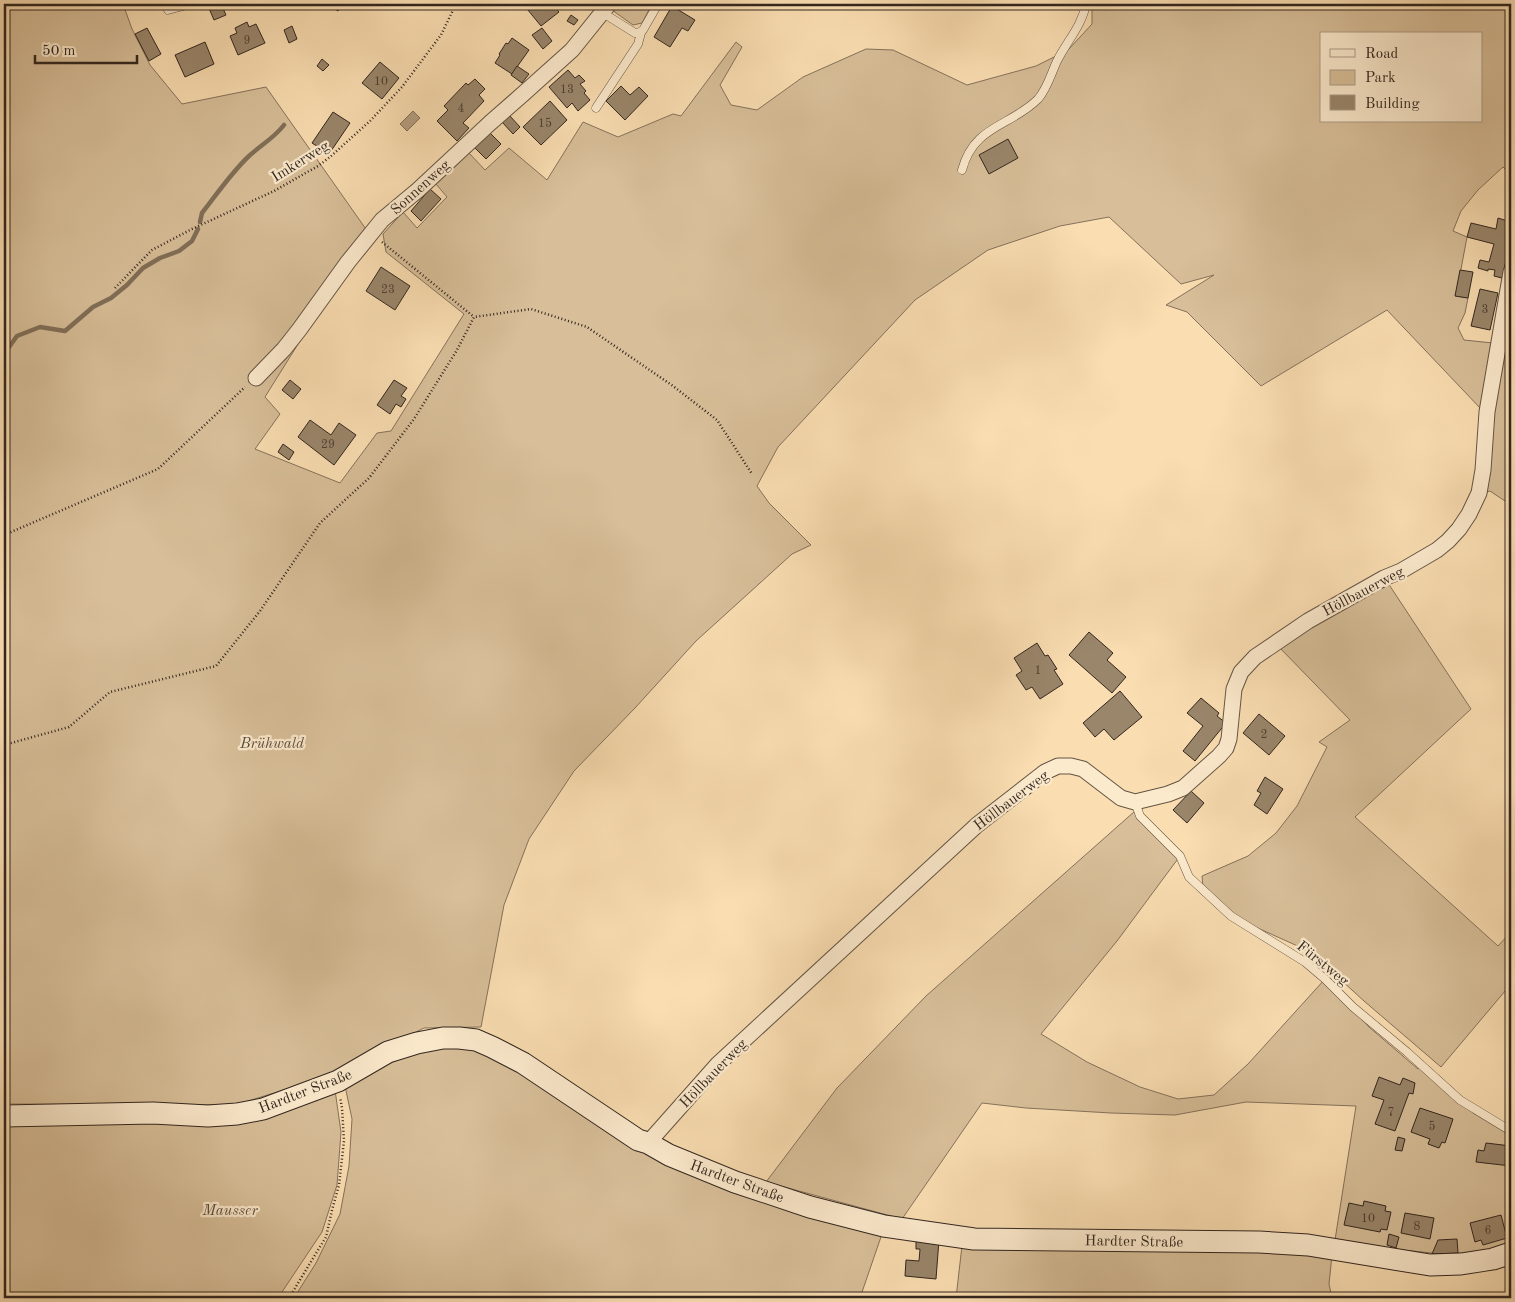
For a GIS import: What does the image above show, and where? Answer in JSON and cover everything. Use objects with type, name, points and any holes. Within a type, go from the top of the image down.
[{"type":"street","name":"Sonnenweg","points":[[256,378],[300,330],[348,262],[382,220],[418,190],[572,50],[606,8]]},
{"type":"street","name":"Höllbauerweg","points":[[648,1143],[718,1064],[978,824],[1044,772],[1058,766],[1071,766],[1083,770],[1121,798],[1135,802],[1168,794],[1183,788],[1226,748],[1229,739],[1234,689],[1241,672],[1255,657],[1308,621],[1437,550],[1459,529],[1479,493],[1483,470],[1487,412],[1511,272]]},
{"type":"street","name":"Hardter Straße","points":[[4,1116],[153,1113],[208,1116],[237,1114],[264,1109],[338,1081],[388,1052],[417,1043],[443,1038],[476,1040],[523,1063],[638,1140],[648,1143],[669,1156],[735,1182],[810,1207],[884,1226],[974,1239],[1308,1245],[1430,1264],[1461,1264],[1493,1259],[1511,1253]]},
{"type":"lane","points":[[168,10],[191,4]]},
{"type":"lane","points":[[596,108],[638,44],[641,33],[658,4]]},
{"type":"lane","points":[[962,170],[965,158],[978,139],[1030,106],[1042,94],[1063,50],[1080,24],[1086,4]]},
{"type":"lane","name":"Sonnenweg","points":[[606,8],[635,32],[641,33]]},
{"type":"lane","name":"Fürstweg","points":[[1135,802],[1140,816],[1180,856],[1188,877],[1231,916],[1305,962],[1353,1007],[1460,1100],[1511,1131]]},
{"type":"path","name":"Imkerweg","points":[[115,288],[152,250],[274,191],[330,157],[370,121],[402,87],[441,35],[456,4]]},
{"type":"path","points":[[372,233],[474,317],[532,308],[587,327],[673,386],[717,420],[752,474]]},
{"type":"path","points":[[4,745],[69,727],[110,692],[216,666],[260,611],[320,524],[370,478],[414,419],[457,350],[474,317]]},
{"type":"path","points":[[4,535],[158,469],[256,378]]},
{"type":"path","points":[[289,1298],[326,1237],[339,1185],[344,1141],[338,1081]]},
{"type":"green space","name":"Brühwald","points":[[4,4],[123,4],[132,29],[150,65],[182,104],[266,87],[368,232],[265,397],[280,414],[255,449],[340,483],[377,433],[391,431],[464,314],[386,252],[383,234],[403,212],[417,228],[447,197],[436,184],[469,153],[485,170],[509,148],[547,180],[583,122],[618,137],[673,114],[681,116],[736,42],[742,47],[720,85],[731,105],[757,110],[803,77],[866,49],[893,50],[967,85],[1036,66],[1068,50],[1092,24],[1092,4],[1511,4],[1511,175],[1503,167],[1478,190],[1461,211],[1453,231],[1467,237],[1456,296],[1468,298],[1465,313],[1458,328],[1464,340],[1493,343],[1481,409],[1387,310],[1261,386],[1187,312],[1166,305],[1214,275],[1181,284],[1109,217],[1060,226],[988,250],[915,300],[778,447],[757,486],[769,503],[811,545],[792,554],[696,641],[574,771],[529,839],[504,905],[481,1027],[424,1028],[326,1077],[235,1105],[4,1104]]},
{"type":"green space","points":[[616,4],[652,4],[642,23],[633,25],[612,10]]},
{"type":"green space","points":[[1501,345],[1511,346],[1511,505],[1490,491],[1483,493]]},
{"type":"green space","points":[[1386,580],[1471,709],[1355,817],[1498,946],[1511,932],[1511,984],[1441,1067],[1318,959],[1302,948],[1231,916],[1203,887],[1202,876],[1248,856],[1276,833],[1297,806],[1327,747],[1319,742],[1350,720],[1278,646]]},
{"type":"green space","points":[[1135,811],[1180,856],[1117,941],[1041,1034],[1087,1062],[1140,1087],[1178,1099],[1214,1095],[1248,1064],[1325,979],[1369,1027],[1418,1069],[1420,1064],[1473,1113],[1511,1136],[1511,1246],[1462,1256],[1382,1248],[1335,1240],[1356,1106],[1246,1102],[1175,1115],[1026,1108],[982,1103],[902,1219],[766,1182],[837,1088],[926,996]]},
{"type":"green space","points":[[456,1043],[489,1051],[587,1113],[883,1231],[860,1298],[294,1298],[316,1263],[340,1214],[349,1166],[352,1119],[345,1086],[378,1068],[425,1049]]},
{"type":"green space","name":"Mausser","points":[[335,1090],[341,1132],[337,1185],[322,1232],[278,1298],[4,1298],[4,1126],[147,1123]]},
{"type":"green space","points":[[963,1237],[1332,1255],[1329,1284],[1332,1298],[956,1298]]},
{"type":"shaded area","points":[[413,111],[420,118],[407,131],[400,124]]},
{"type":"building","points":[[221,4],[226,15],[214,20],[208,6]]},
{"type":"building","points":[[328,4],[343,4],[338,11]]},
{"type":"building","points":[[523,4],[552,4],[559,12],[541,26]]},
{"type":"building","points":[[672,6],[695,20],[688,31],[682,28],[670,47],[654,37]]},
{"type":"building","points":[[571,15],[578,20],[574,25],[567,21]]},
{"type":"building","points":[[247,22],[249,27],[256,24],[265,43],[238,55],[230,36],[237,33],[235,28]]},
{"type":"building","points":[[292,26],[297,39],[289,43],[284,30]]},
{"type":"building","points":[[147,28],[161,54],[149,61],[135,34]]},
{"type":"building","points":[[542,28],[552,41],[543,49],[532,35]]},
{"type":"building","points":[[512,38],[529,50],[512,74],[495,63],[506,43],[508,44]]},
{"type":"building","points":[[205,42],[214,64],[185,77],[175,55]]},
{"type":"building","points":[[322,59],[329,65],[323,71],[317,66]]},
{"type":"building","points":[[380,62],[399,78],[382,99],[362,83]]},
{"type":"building","points":[[517,66],[529,74],[522,83],[511,75]]},
{"type":"building","points":[[568,70],[575,78],[579,75],[585,81],[580,84],[590,100],[578,111],[572,103],[567,108],[549,87]]},
{"type":"building","points":[[475,79],[485,89],[479,95],[484,101],[463,123],[469,128],[457,141],[437,121],[448,110],[444,106],[466,83],[468,85]]},
{"type":"building","points":[[621,86],[630,95],[639,87],[648,96],[625,120],[606,101]]},
{"type":"building","points":[[550,101],[567,120],[541,145],[523,127]]},
{"type":"building","points":[[333,112],[350,123],[329,154],[312,143]]},
{"type":"building","points":[[509,115],[520,127],[513,134],[502,122]]},
{"type":"building","points":[[489,132],[501,144],[486,159],[474,147]]},
{"type":"building","points":[[1008,139],[1018,158],[989,174],[979,155]]},
{"type":"building","points":[[430,189],[441,199],[421,221],[411,211]]},
{"type":"building","points":[[1498,218],[1511,222],[1511,238],[1502,278],[1494,276],[1495,270],[1488,269],[1488,271],[1478,268],[1480,260],[1489,262],[1494,244],[1467,237],[1471,223],[1496,229]]},
{"type":"building","points":[[381,267],[410,286],[395,310],[366,291]]},
{"type":"building","points":[[1460,270],[1473,272],[1468,298],[1455,296]]},
{"type":"building","points":[[1480,289],[1498,293],[1490,330],[1471,326]]},
{"type":"building","points":[[290,380],[301,389],[293,399],[282,390]]},
{"type":"building","points":[[394,380],[407,388],[401,396],[406,399],[401,407],[396,404],[390,414],[377,405]]},
{"type":"building","points":[[310,420],[331,435],[339,423],[356,435],[334,465],[298,437]]},
{"type":"building","points":[[283,444],[294,452],[289,460],[278,452]]},
{"type":"building","points":[[1089,632],[1113,653],[1107,660],[1126,677],[1112,693],[1069,655]]},
{"type":"building","points":[[1037,643],[1045,656],[1048,655],[1057,669],[1054,670],[1063,684],[1040,699],[1032,687],[1026,690],[1016,675],[1022,671],[1014,658]]},
{"type":"building","points":[[1120,691],[1142,717],[1114,740],[1104,729],[1095,737],[1083,723]]},
{"type":"building","points":[[1201,698],[1219,713],[1217,716],[1226,723],[1195,761],[1183,751],[1203,726],[1187,713]]},
{"type":"building","points":[[1259,714],[1285,736],[1269,755],[1243,733]]},
{"type":"building","points":[[1265,777],[1283,789],[1267,814],[1254,805],[1261,793],[1257,791]]},
{"type":"building","points":[[1191,791],[1204,803],[1187,823],[1173,810]]},
{"type":"building","points":[[1379,1077],[1400,1085],[1403,1078],[1415,1083],[1413,1094],[1409,1093],[1395,1131],[1375,1124],[1384,1100],[1372,1096]]},
{"type":"building","points":[[1420,1108],[1453,1119],[1445,1143],[1442,1142],[1439,1148],[1428,1144],[1430,1139],[1411,1132]]},
{"type":"building","points":[[1398,1137],[1405,1139],[1402,1151],[1395,1150]]},
{"type":"building","points":[[1486,1143],[1511,1146],[1511,1166],[1476,1162],[1478,1150],[1484,1151]]},
{"type":"building","points":[[1364,1201],[1386,1206],[1385,1211],[1391,1212],[1387,1230],[1381,1229],[1380,1232],[1344,1225],[1349,1203],[1363,1206]]},
{"type":"building","points":[[1405,1213],[1434,1218],[1430,1239],[1401,1233]]},
{"type":"building","points":[[1501,1215],[1507,1238],[1483,1245],[1481,1240],[1475,1242],[1470,1223]]},
{"type":"building","points":[[1389,1234],[1399,1237],[1396,1248],[1387,1245]]},
{"type":"building","points":[[1457,1239],[1458,1253],[1432,1254],[1438,1240]]},
{"type":"building","points":[[939,1240],[936,1279],[905,1276],[906,1260],[919,1261],[920,1249],[916,1249],[916,1241]]},
{"type":"waterway","points":[[200,222],[202,213],[236,169],[284,125]]},
{"type":"waterway","points":[[4,354],[17,336],[40,327],[65,331],[93,307],[111,298],[143,268],[160,258],[179,251],[192,241],[198,229]]}]
